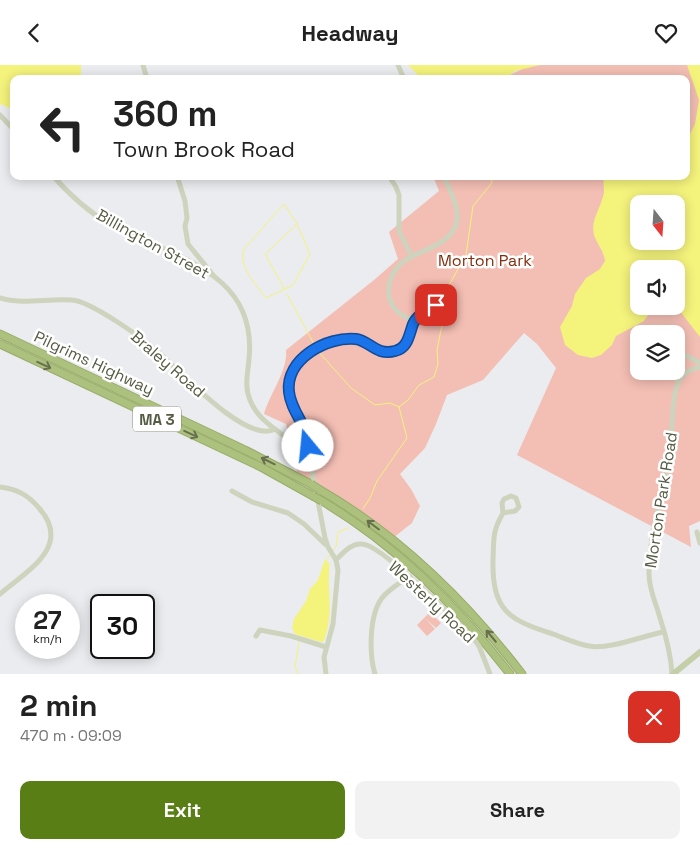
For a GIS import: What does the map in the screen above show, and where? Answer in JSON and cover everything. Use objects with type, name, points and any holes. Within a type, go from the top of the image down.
[{"type":"highway","name":"Pilgrims Highway","points":[[0,334],[246,450],[311,484],[359,515],[400,545],[425,567],[467,608],[522,674]]},
{"type":"highway","name":"Pilgrims Highway","points":[[0,344],[261,467],[322,501],[365,530],[425,579],[464,618],[510,674]]},
{"type":"main road","points":[[676,673],[700,652]]},
{"type":"street","points":[[0,115],[10,126]]},
{"type":"street","name":"Billington Street","points":[[58,180],[103,220],[189,262],[214,277],[234,296],[246,320],[249,340],[246,380],[248,396],[255,409],[275,429],[298,446],[311,465],[328,548],[335,558]]},
{"type":"street","points":[[178,180],[187,217],[185,226],[188,244],[214,277]]},
{"type":"street","points":[[392,180],[399,195],[399,231],[412,257]]},
{"type":"street","points":[[414,323],[394,308],[388,290],[390,282],[402,263],[437,245],[448,236],[456,225],[457,210],[446,180]]},
{"type":"street","name":"Braley Road","points":[[0,298],[12,301],[50,299],[78,301],[120,324],[155,349],[192,385],[239,422],[260,431],[275,429]]},
{"type":"street","points":[[311,465],[303,427],[291,402],[289,383],[295,368],[316,348],[334,342],[354,339],[375,349],[394,352],[406,343],[414,323],[429,308],[436,305],[446,307]]},
{"type":"street","points":[[679,381],[688,371],[700,365],[685,356]]},
{"type":"street","name":"Morton Park Road","points":[[676,673],[652,593],[649,573],[654,532],[670,449],[675,392],[679,381]]},
{"type":"street","points":[[0,487],[16,489],[30,498],[48,518],[52,533],[49,547],[42,558],[0,594]]},
{"type":"street","points":[[232,491],[252,501],[288,513],[304,524],[328,548]]},
{"type":"street","points":[[503,513],[494,531],[494,584],[501,605],[514,619],[537,629],[588,646],[608,645],[664,632]]},
{"type":"street","points":[[697,531],[700,543]]},
{"type":"street","name":"Westerly Road","points":[[335,558],[355,545],[366,545],[410,576],[474,639],[479,646],[490,674]]},
{"type":"street","points":[[326,674],[324,662],[326,647],[333,624],[338,579],[335,558]]},
{"type":"street","points":[[374,674],[371,649],[376,608],[386,594],[410,576]]},
{"type":"street","points":[[256,636],[260,630],[291,636],[326,647]]},
{"type":"green space","name":"Morton Park","points":[[530,65],[700,65],[700,521],[689,526],[691,547],[517,455],[556,368],[537,344],[524,333],[483,380],[447,395],[425,448],[400,474],[420,506],[412,523],[393,538],[299,480],[286,424],[264,414],[282,374],[286,350],[398,259],[389,232],[439,191],[435,180],[690,180],[690,75],[510,75]]},
{"type":"green space","points":[[430,612],[441,623],[436,628],[426,619],[435,629],[427,636],[417,625]]},
{"type":"shaded area","points":[[0,65],[81,65],[80,75],[10,75],[10,108],[0,104]]},
{"type":"shaded area","points":[[408,65],[540,65],[515,71],[510,75],[418,75]]},
{"type":"shaded area","points":[[687,65],[700,65],[700,337],[683,315],[685,315],[685,260],[630,260],[630,315],[648,315],[644,321],[637,325],[630,325],[630,328],[616,336],[612,345],[601,355],[592,358],[578,355],[565,345],[560,327],[572,306],[575,294],[586,278],[600,269],[605,261],[593,229],[604,192],[604,180],[690,180],[690,134],[695,124],[699,100]]},
{"type":"shaded area","points":[[325,559],[329,563],[330,614],[324,641],[321,642],[295,634],[292,628],[294,619],[306,601],[310,589],[318,580]]},
{"type":"waterway","points":[[446,306],[448,287],[466,255],[473,206],[491,184],[492,180]]},
{"type":"waterway","points":[[285,205],[297,224],[310,254],[293,285],[266,298],[246,269],[243,255],[244,249],[281,207],[285,205]]},
{"type":"waterway","points":[[285,290],[265,254],[296,225]]},
{"type":"waterway","points":[[287,294],[315,346]]},
{"type":"waterway","points":[[363,509],[377,481],[407,438],[399,407],[408,400],[419,385],[434,377],[438,364],[437,350],[445,310]]},
{"type":"waterway","points":[[317,350],[351,388],[375,405],[390,403],[399,407]]},
{"type":"waterway","points":[[332,551],[336,547],[338,532],[348,528]]},
{"type":"waterway","points":[[327,559],[330,555]]},
{"type":"waterway","points":[[298,674],[295,667],[299,642]]},
{"type":"route","points":[[308,446],[303,427],[291,402],[289,390],[290,376],[298,363],[314,349],[354,339],[379,351],[397,351],[406,343],[416,320],[429,308],[436,305]]}]
